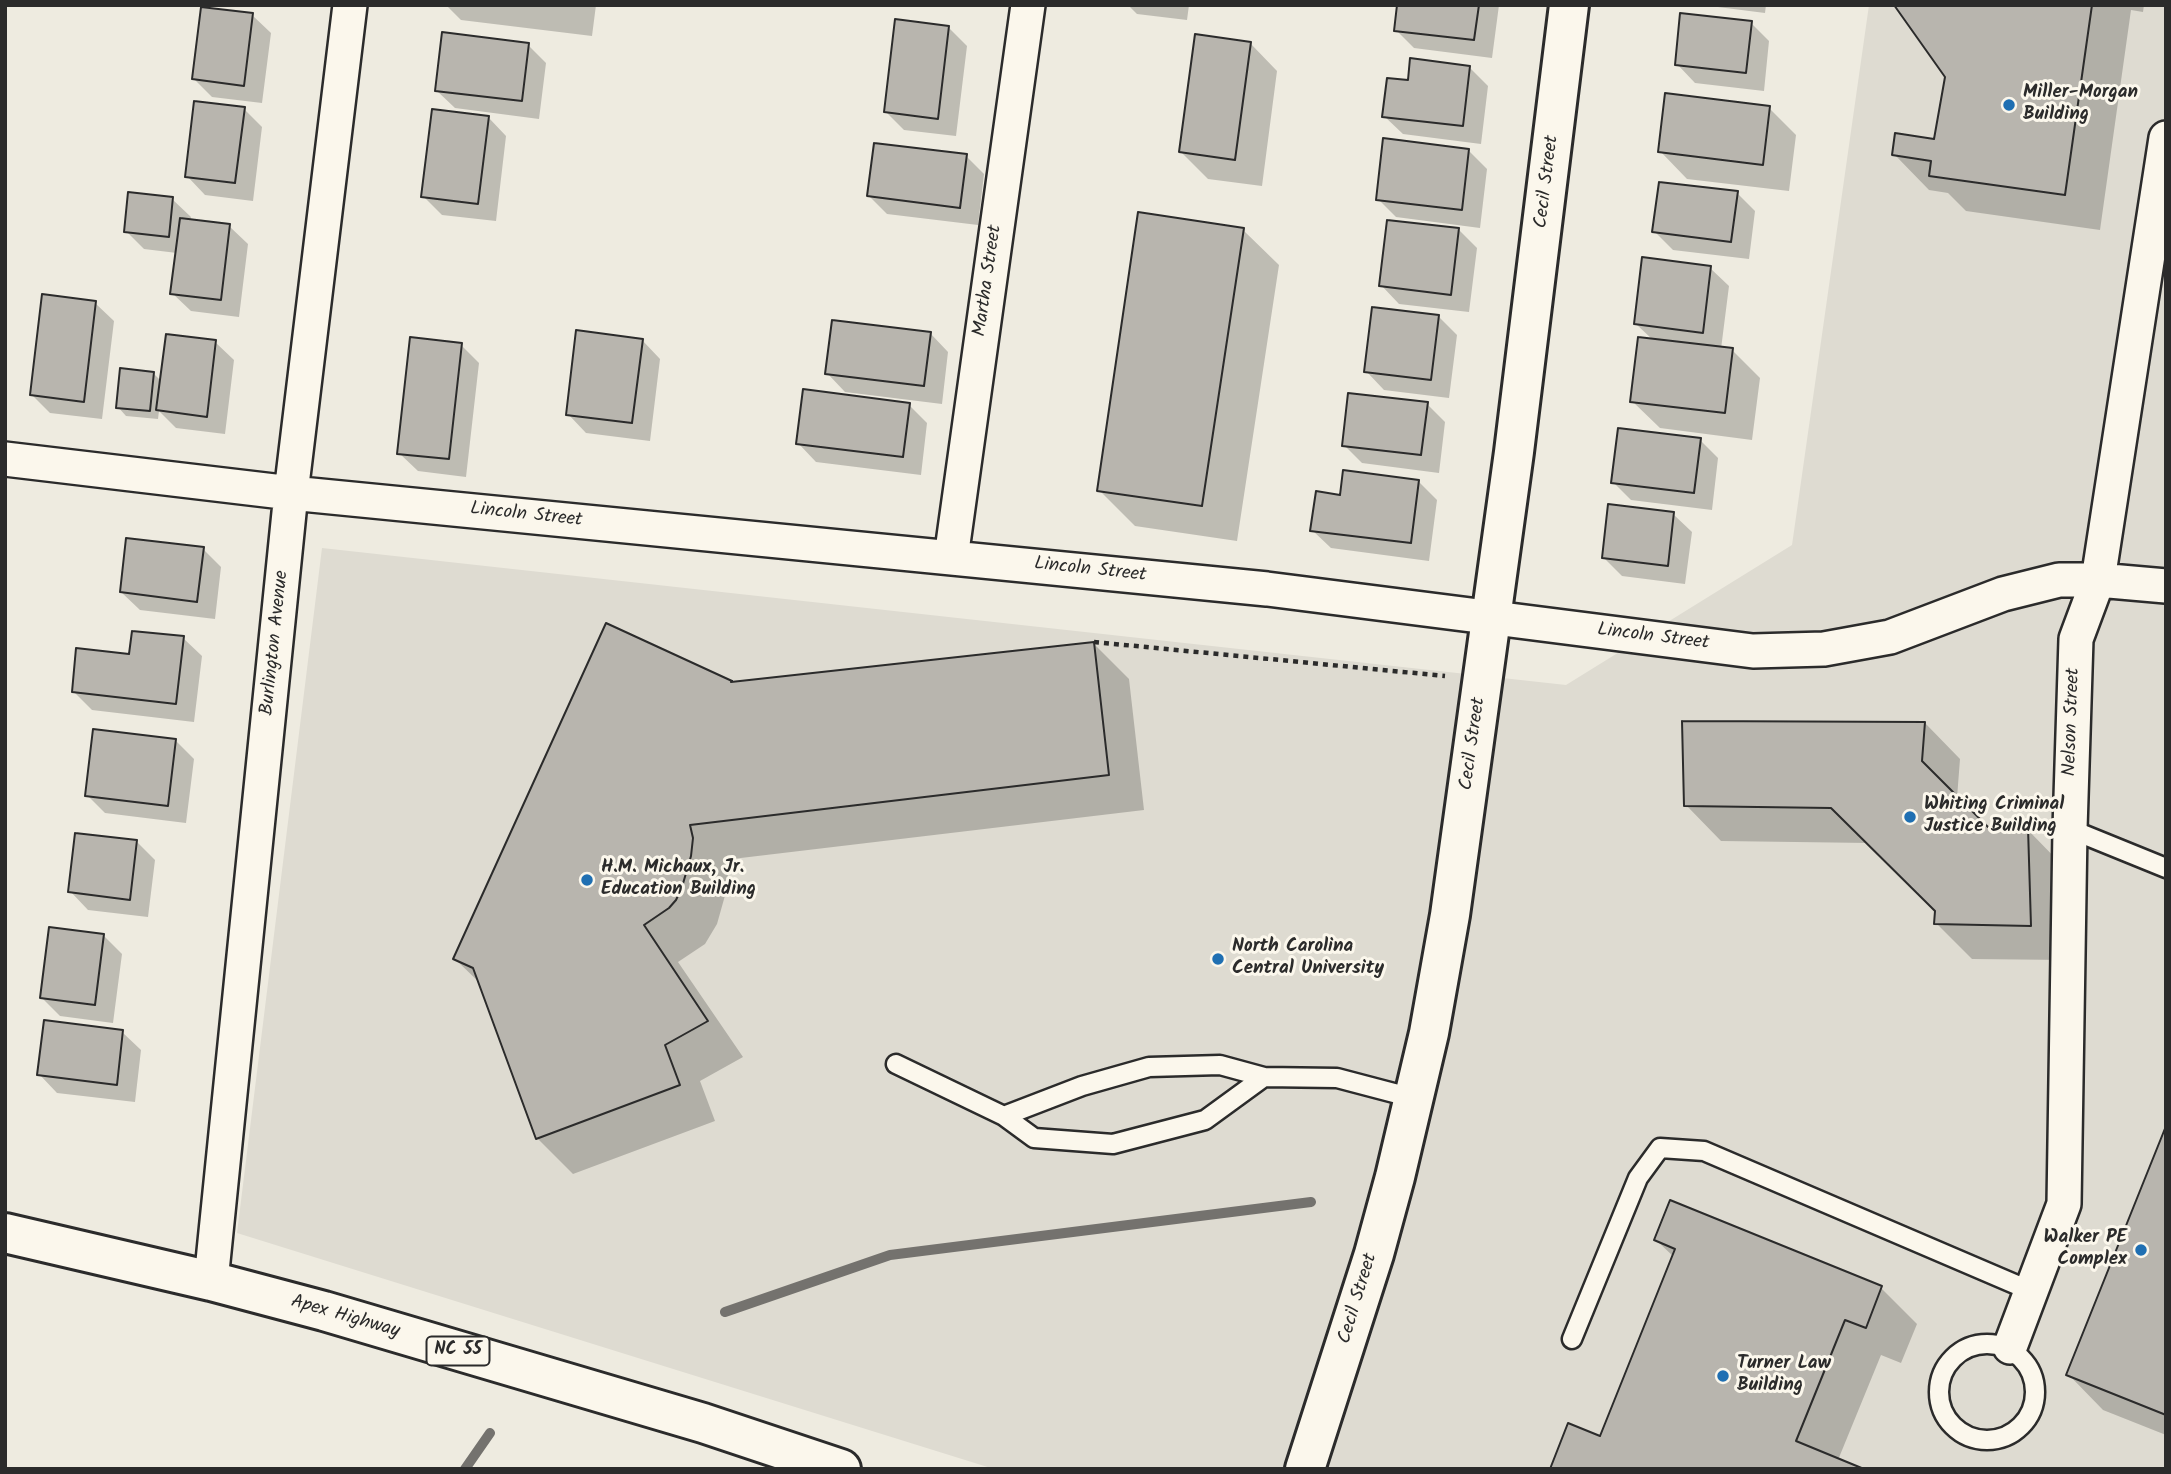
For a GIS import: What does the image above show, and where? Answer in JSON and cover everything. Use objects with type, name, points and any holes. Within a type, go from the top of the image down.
[{"type":"street","name":"Burlington Avenue","points":[[211,1281],[291,493],[350,5]]},
{"type":"street","name":"Martha Street","points":[[951,558],[1028,5]]},
{"type":"street","name":"Cecil Street","points":[[1306,1469],[1374,1254],[1429,1033],[1450,915],[1492,617],[1569,5]]},
{"type":"street","name":"Nelson Street","points":[[2010,1347],[2064,1204],[2076,639],[2098,580],[2166,138]]},
{"type":"street","name":"Lincoln Street","points":[[5,459],[291,493],[1268,589],[1753,651],[1824,649],[1890,637],[2003,594],[2059,580],[2098,580],[2166,586]]},
{"type":"street","name":"Apex Highway","points":[[5,1233],[211,1281],[337,1315],[704,1423],[841,1469]]},
{"type":"lane","points":[[2070,829],[2166,868]]},
{"type":"lane","points":[[896,1064],[1004,1116],[1034,1138],[1113,1144],[1205,1120],[1264,1077]]},
{"type":"lane","points":[[1004,1116],[1082,1086],[1149,1067],[1220,1065],[1264,1077],[1336,1078],[1413,1098]]},
{"type":"lane","points":[[1572,1339],[1638,1178],[1660,1148],[1704,1151],[2031,1291]]},
{"type":"lane","points":[[1983,1342],[2010,1347],[2030,1367],[2037,1394],[2028,1421],[2006,1438],[1978,1441],[1953,1428],[1939,1404],[1940,1376],[1956,1353],[1983,1342]]},
{"type":"path","points":[[1094,642],[1450,677]]},
{"type":"shaded area","name":"North Carolina Central University","points":[[1869,5],[2166,5],[2166,1469],[994,1469],[237,1233],[322,548],[1566,685],[1792,545]]},
{"type":"building","points":[[1397,5],[1479,5],[1474,40],[1394,31]]},
{"type":"building","name":"Miller-Morgan Building","points":[[1894,5],[2092,5],[2065,195],[1929,176],[1931,161],[1892,155],[1895,133],[1934,139],[1945,77]]},
{"type":"building","points":[[201,7],[253,13],[244,86],[192,79]]},
{"type":"building","points":[[1680,13],[1752,21],[1746,73],[1675,65]]},
{"type":"building","points":[[895,19],[949,26],[938,119],[884,112]]},
{"type":"building","points":[[442,32],[529,43],[522,101],[435,91]]},
{"type":"building","points":[[1195,34],[1251,42],[1235,160],[1179,152]]},
{"type":"building","points":[[1410,58],[1470,66],[1463,126],[1382,117],[1387,78],[1408,80]]},
{"type":"building","points":[[1665,93],[1770,106],[1763,165],[1658,152]]},
{"type":"building","points":[[194,101],[245,107],[235,183],[185,177]]},
{"type":"building","points":[[432,109],[489,116],[478,204],[421,197]]},
{"type":"building","points":[[1383,138],[1469,149],[1462,210],[1376,200]]},
{"type":"building","points":[[874,143],[967,154],[960,208],[867,196]]},
{"type":"building","points":[[1659,182],[1738,191],[1731,242],[1652,232]]},
{"type":"building","points":[[128,192],[173,197],[169,237],[124,232]]},
{"type":"building","points":[[1138,212],[1244,228],[1202,506],[1097,491]]},
{"type":"building","points":[[180,218],[230,224],[221,300],[170,294]]},
{"type":"building","points":[[1387,220],[1459,228],[1451,295],[1379,286]]},
{"type":"building","points":[[1642,257],[1711,266],[1703,333],[1634,324]]},
{"type":"building","points":[[42,294],[96,301],[84,402],[30,395]]},
{"type":"building","points":[[1372,307],[1439,315],[1431,380],[1364,372]]},
{"type":"building","points":[[832,320],[931,332],[924,386],[825,374]]},
{"type":"building","points":[[576,330],[643,339],[632,423],[566,415]]},
{"type":"building","points":[[166,334],[216,340],[207,417],[156,410]]},
{"type":"building","points":[[410,337],[462,343],[449,459],[397,454]]},
{"type":"building","points":[[1638,337],[1733,348],[1725,413],[1630,402]]},
{"type":"building","points":[[120,368],[154,372],[150,411],[116,408]]},
{"type":"building","points":[[803,389],[910,403],[903,457],[796,444]]},
{"type":"building","points":[[1348,393],[1428,402],[1421,455],[1342,446]]},
{"type":"building","points":[[1618,428],[1701,438],[1694,493],[1611,483]]},
{"type":"building","points":[[1343,470],[1419,480],[1411,543],[1310,531],[1316,491],[1340,495]]},
{"type":"building","points":[[1608,504],[1674,512],[1668,566],[1602,558]]},
{"type":"building","points":[[126,538],[204,547],[197,602],[120,592]]},
{"type":"building","name":"H.M. Michaux, Jr. Education Building","points":[[606,623],[731,682],[1094,642],[1109,775],[690,825],[693,838],[691,856],[682,887],[669,908],[644,925],[708,1021],[665,1045],[680,1085],[536,1139],[473,968],[453,959]]},
{"type":"building","points":[[132,631],[184,636],[176,704],[72,692],[76,648],[129,654]]},
{"type":"building","name":"Whiting Criminal Justice Building","points":[[1682,721],[1925,722],[1922,761],[1988,827],[2028,828],[2031,926],[1934,924],[1935,911],[1831,808],[1684,806]]},
{"type":"building","points":[[93,729],[176,739],[168,806],[85,796]]},
{"type":"building","points":[[75,833],[137,840],[130,900],[68,892]]},
{"type":"building","points":[[49,927],[104,934],[95,1005],[40,998]]},
{"type":"building","points":[[44,1020],[123,1030],[117,1085],[37,1075]]},
{"type":"building","name":"Walker PE Complex","points":[[2166,1126],[2166,1415],[2066,1375]]},
{"type":"building","name":"Turner Law Building","points":[[1670,1200],[1882,1286],[1866,1328],[1845,1320],[1796,1441],[1864,1469],[1550,1469],[1568,1423],[1600,1436],[1675,1249],[1654,1240]]},
{"type":"waterway","points":[[725,1312],[890,1255],[1311,1202]]},
{"type":"waterway","points":[[465,1469],[490,1433]]},
{"type":"place","name":"Miller-Morgan Building","points":[[2009,105]]},
{"type":"place","name":"Whiting Criminal Justice Building","points":[[1910,817]]},
{"type":"place","name":"H.M. Michaux, Jr. Education Building","points":[[587,880]]},
{"type":"place","name":"North Carolina Central University","points":[[1218,959]]},
{"type":"place","name":"Walker PE Complex","points":[[2141,1250]]},
{"type":"place","name":"Turner Law Building","points":[[1723,1376]]}]
